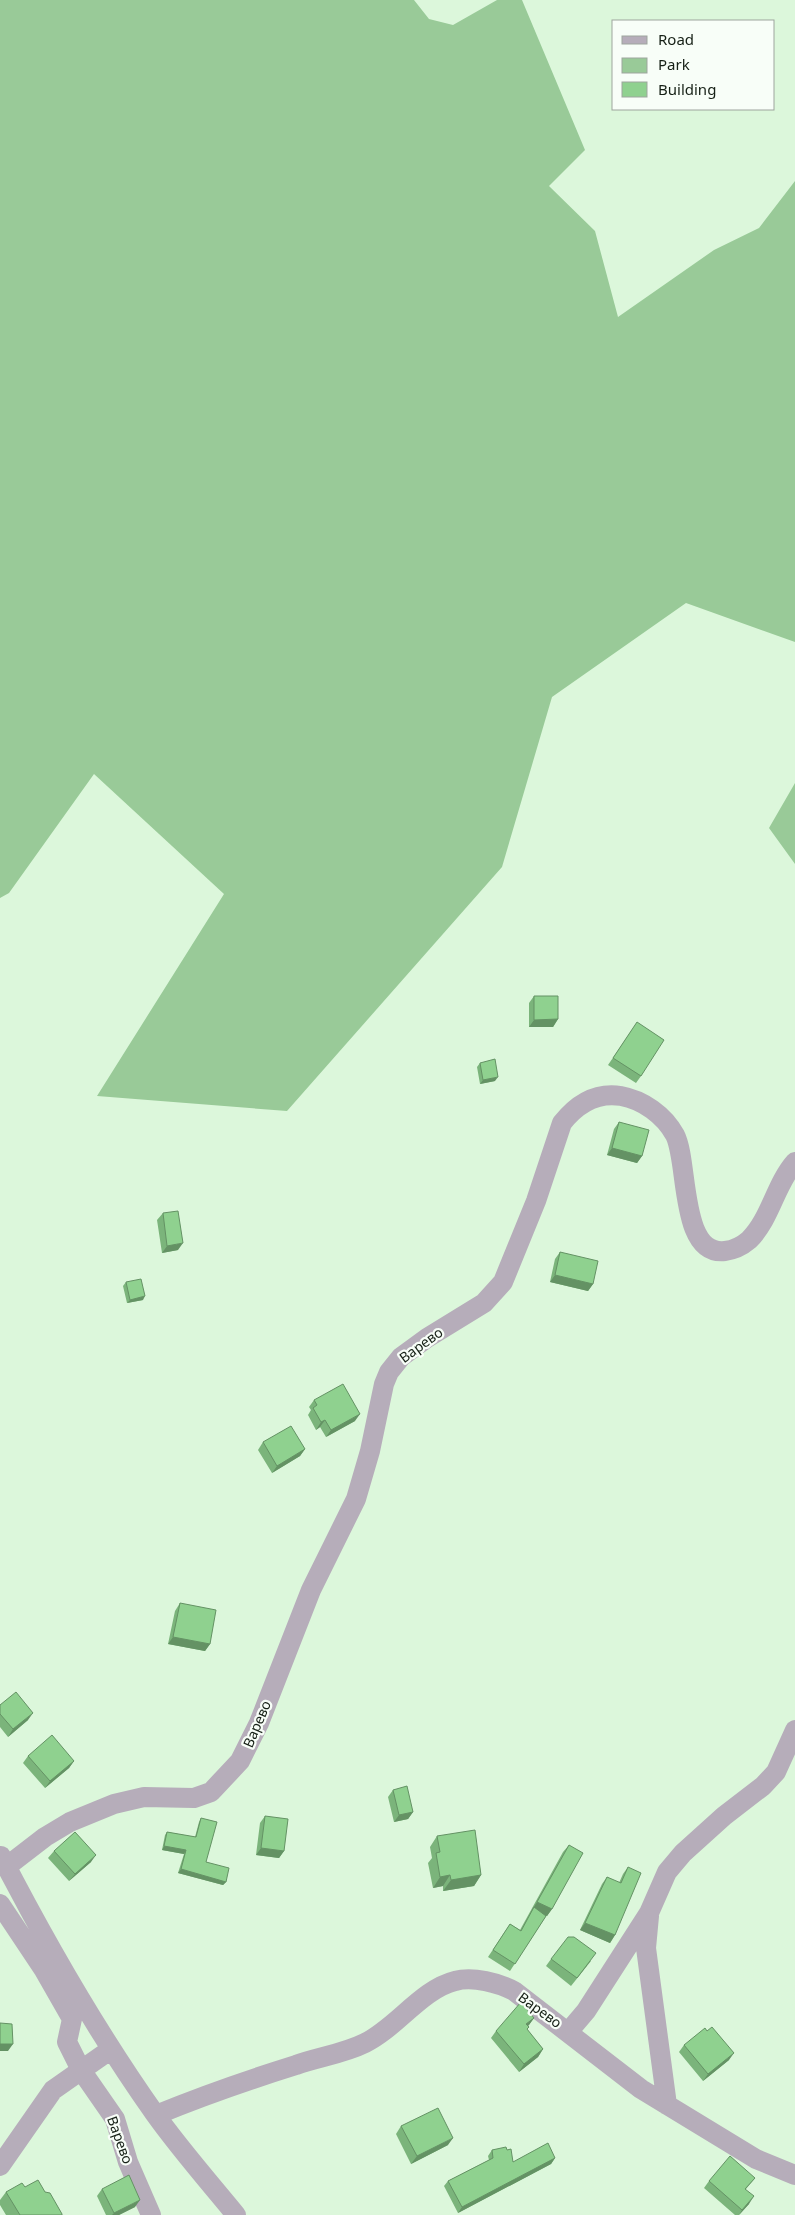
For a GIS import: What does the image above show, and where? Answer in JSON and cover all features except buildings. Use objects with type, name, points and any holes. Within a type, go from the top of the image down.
[{"type":"street","name":"Варево","points":[[3,1860],[70,1822],[114,1804],[144,1797],[194,1798],[211,1792],[240,1761],[259,1723],[311,1590],[356,1498],[370,1452],[384,1384],[389,1372],[401,1357],[484,1302],[503,1282],[536,1201],[562,1123],[569,1113],[589,1100],[611,1095],[643,1103],[654,1110],[675,1136],[694,1233],[706,1246],[713,1249],[730,1250],[747,1242],[768,1214],[785,1175],[795,1162]]},
{"type":"street","name":"Варево","points":[[569,2031],[586,2011],[649,1913],[668,1872],[683,1852],[724,1816],[763,1786],[776,1772],[795,1730]]},
{"type":"street","points":[[3,1860],[110,2050],[172,2137],[236,2215]]},
{"type":"street","name":"Варево","points":[[0,1904],[44,1970],[72,2019],[67,2042],[81,2070],[115,2119],[128,2162],[151,2215]]},
{"type":"street","points":[[649,1913],[646,1948],[667,2105]]},
{"type":"street","name":"Варево","points":[[156,2115],[217,2090],[354,2048],[386,2030],[443,1986],[457,1980],[504,1986],[569,2031],[630,2081],[756,2159],[795,2175]]},
{"type":"street","points":[[0,2166],[52,2090],[110,2050]]},
{"type":"green space","points":[[0,0],[414,0],[429,19],[453,25],[497,0],[522,0],[585,150],[549,186],[595,231],[618,317],[714,250],[759,228],[795,181],[795,642],[686,603],[552,697],[502,867],[287,1111],[97,1096],[224,894],[94,774],[9,893],[0,898]]},
{"type":"green space","points":[[795,783],[795,864],[769,828]]}]
